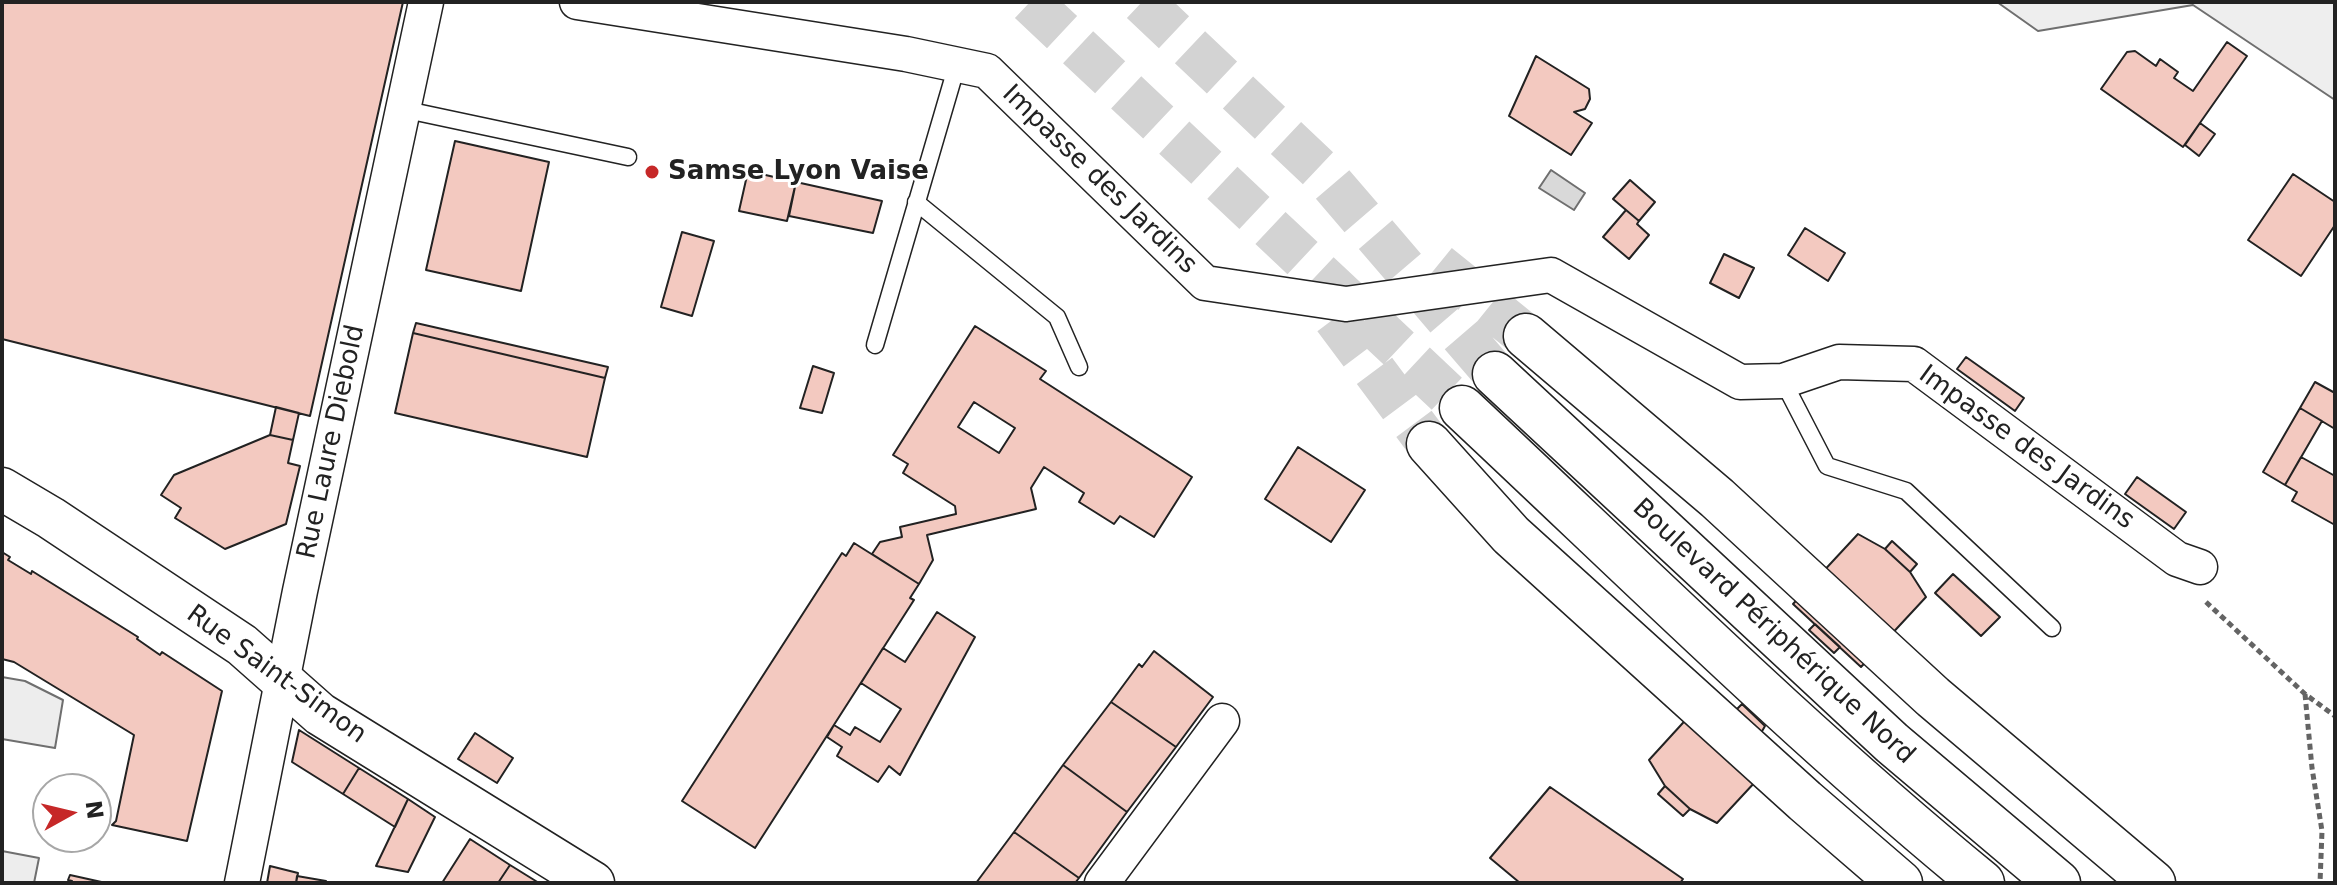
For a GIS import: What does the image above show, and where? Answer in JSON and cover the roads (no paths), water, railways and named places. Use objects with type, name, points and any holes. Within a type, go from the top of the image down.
[{"type":"highway","points":[[1526,336],[1717,498],[1933,697],[2153,883]]},
{"type":"highway","name":"Boulevard Périphérique Nord","points":[[1495,374],[1892,743],[2058,883]]},
{"type":"highway","name":"Boulevard Périphérique Nord","points":[[1462,408],[1751,679],[1929,840],[1982,883]]},
{"type":"highway","points":[[1429,444],[1511,535],[1900,883]]},
{"type":"street","name":"Rue Laure Diebold","points":[[242,883],[426,2]]},
{"type":"street","name":"Impasse des Jardins","points":[[577,2],[906,54],[987,71],[1205,283],[1346,304],[1551,275],[1740,382],[1783,381],[1839,362],[1914,364],[2188,563]]},
{"type":"street","name":"Rue Saint-Simon","points":[[2,489],[242,645],[320,714],[593,883]]},
{"type":"street","points":[[1102,883],[1222,721]]},
{"type":"lane","points":[[875,345],[957,65]]},
{"type":"lane","points":[[402,109],[628,157]]},
{"type":"lane","points":[[916,202],[1057,317],[1079,367]]},
{"type":"lane","points":[[1783,381],[1827,466],[1906,491],[2052,628]]},
{"type":"tunnel","points":[[1030,2],[1462,408]]},
{"type":"tunnel","points":[[1142,2],[1321,171],[1495,374]]},
{"type":"tunnel","points":[[1438,265],[1526,336]]},
{"type":"tunnel","points":[[1335,318],[1429,444]]},
{"type":"place","name":"Samse Lyon Vaise","points":[[652,172]]}]
